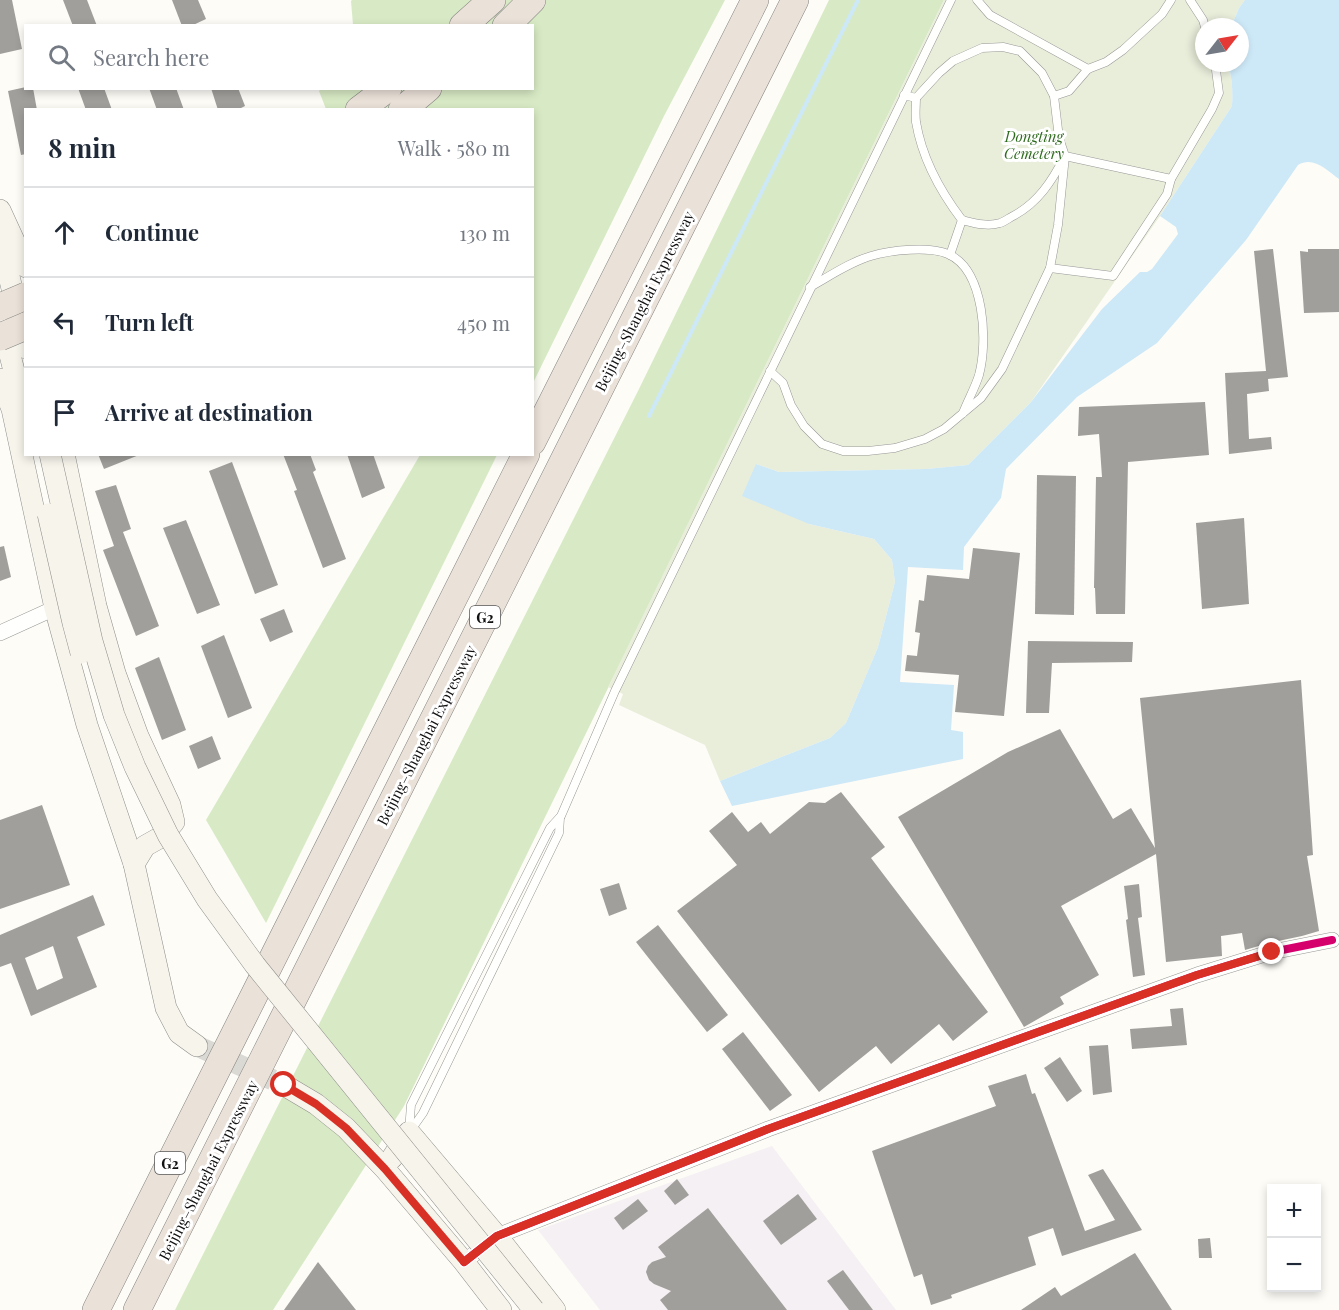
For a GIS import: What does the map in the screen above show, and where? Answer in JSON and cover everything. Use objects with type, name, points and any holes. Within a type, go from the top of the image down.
[{"type":"highway","points":[[465,24],[492,0]]},
{"type":"highway","points":[[508,24],[532,0]]},
{"type":"highway","points":[[534,438],[755,0]]},
{"type":"highway","name":"Beijing–Shanghai Expressway","points":[[137,1310],[795,0]]},
{"type":"highway","points":[[362,108],[385,90]]},
{"type":"highway","points":[[404,108],[426,90]]},
{"type":"highway","points":[[0,307],[24,297]]},
{"type":"highway","points":[[0,337],[24,327]]},
{"type":"highway","name":"G2","points":[[96,1310],[525,456]]},
{"type":"main road","points":[[0,210],[24,263]]},
{"type":"main road","points":[[0,238],[24,340]]},
{"type":"main road","points":[[0,317],[24,408]]},
{"type":"main road","points":[[0,379],[12,409],[55,608],[87,724],[134,864],[166,1008],[179,1033],[197,1046]]},
{"type":"main road","points":[[35,456],[73,623],[92,688],[125,780],[170,867],[224,947],[516,1310]]},
{"type":"main road","points":[[50,456],[92,640],[114,715],[135,767],[168,835],[207,899],[255,965],[534,1310]]},
{"type":"main road","points":[[64,456],[96,606],[116,673],[138,736],[170,806],[174,822],[161,837],[145,846],[134,864]]},
{"type":"main road","points":[[284,1085],[316,1104],[338,1122],[385,1169],[464,1262],[501,1310]]},
{"type":"main road","points":[[385,1169],[409,1132],[497,1236],[555,1310]]},
{"type":"street","points":[[0,633],[55,608]]},
{"type":"street","points":[[464,1262],[497,1236],[768,1129],[1197,975],[1272,952],[1332,940]]},
{"type":"lane","points":[[409,1132],[423,1113],[559,833],[561,816],[615,690],[951,0]]},
{"type":"lane","points":[[977,0],[990,15],[1088,69]]},
{"type":"lane","points":[[1054,96],[1069,91],[1088,69],[1106,62],[1123,50],[1162,14],[1171,0]]},
{"type":"lane","points":[[1190,0],[1202,18]]},
{"type":"lane","points":[[770,371],[783,382],[791,405],[804,426],[822,444],[843,451],[895,448],[926,439],[944,429],[981,398],[1002,369],[1050,268],[1058,225],[1065,156],[1059,138],[1054,96],[1042,73],[1020,51],[1003,47],[982,48],[953,61],[916,98],[916,120],[923,148],[934,177],[948,202],[962,220],[982,224],[1000,223],[1020,212],[1041,194],[1054,178],[1065,156]]},
{"type":"lane","points":[[1050,268],[1113,276],[1167,194],[1170,179],[1212,109],[1219,93],[1216,72]]},
{"type":"lane","points":[[904,95],[916,98]]},
{"type":"lane","points":[[1065,156],[1170,179]]},
{"type":"lane","points":[[950,255],[962,220]]},
{"type":"lane","points":[[810,287],[854,262],[871,256],[916,250],[938,251],[950,255],[967,271],[978,291],[982,321],[983,349],[979,375],[962,414]]},
{"type":"lane","points":[[409,1132],[411,1105],[550,828],[561,816]]},
{"type":"shaded area","points":[[772,1146],[896,1310],[600,1310],[538,1230]]},
{"type":"green space","points":[[725,0],[664,116],[534,381],[534,108],[326,108],[319,91],[534,90],[534,24],[353,24],[351,1]]},
{"type":"green space","points":[[829,0],[944,0],[404,1106],[273,1310],[175,1310],[638,391]]},
{"type":"green space","name":"Dongting Cemetery","points":[[944,0],[1245,0],[1235,18],[1195,18],[1195,72],[1230,72],[1232,106],[1160,216],[1031,402],[968,465],[926,469],[779,472],[756,464],[809,524],[874,539],[892,560],[895,582],[878,647],[846,723],[830,738],[720,781],[705,745],[619,705],[623,694],[608,687]]},
{"type":"green space","points":[[419,456],[497,456],[266,923],[206,820]]},
{"type":"water","points":[[1245,0],[1339,0],[1339,179],[1315,163],[1298,165],[1246,240],[1157,343],[1077,397],[1006,469],[1001,498],[964,547],[963,570],[908,567],[900,682],[954,685],[951,730],[963,732],[963,759],[732,806],[720,781],[830,738],[846,723],[878,647],[895,582],[892,560],[874,539],[809,524],[742,496],[756,464],[779,472],[926,469],[968,465],[1031,402],[1102,309],[1140,272],[1152,269],[1178,234],[1176,227],[1160,216],[1232,106],[1230,72],[1249,72],[1249,18],[1235,18]]},
{"type":"building","points":[[0,0],[12,0],[22,49],[0,54]]},
{"type":"building","points":[[63,0],[87,0],[96,24],[72,24]]},
{"type":"building","points":[[172,0],[198,0],[206,19],[195,24],[181,24]]},
{"type":"building","points":[[24,87],[24,90],[33,90],[37,108],[24,108],[24,154],[21,155],[8,91]]},
{"type":"building","points":[[79,90],[105,90],[111,108],[85,108]]},
{"type":"building","points":[[150,90],[177,90],[183,108],[156,108]]},
{"type":"building","points":[[212,90],[239,90],[245,106],[217,108]]},
{"type":"building","points":[[1273,249],[1288,377],[1268,379],[1269,391],[1247,394],[1249,439],[1271,437],[1272,449],[1229,454],[1225,373],[1266,371],[1254,251]]},
{"type":"building","points":[[1308,249],[1339,249],[1339,312],[1304,313],[1300,251],[1308,252]]},
{"type":"building","points":[[1205,402],[1209,455],[1128,462],[1125,614],[1096,614],[1094,588],[1096,477],[1102,477],[1099,434],[1078,436],[1079,407]]},
{"type":"building","points":[[99,456],[136,456],[104,469]]},
{"type":"building","points":[[284,456],[311,456],[316,470],[313,472],[346,559],[323,568],[294,491],[297,490]]},
{"type":"building","points":[[348,456],[374,456],[385,488],[362,498]]},
{"type":"building","points":[[232,462],[278,585],[255,594],[209,471]]},
{"type":"building","points":[[1037,475],[1076,476],[1074,615],[1035,614]]},
{"type":"building","points":[[116,485],[131,529],[123,532],[159,626],[136,636],[103,550],[114,546],[95,491]]},
{"type":"building","points":[[1244,518],[1249,604],[1202,609],[1196,523]]},
{"type":"building","points":[[186,520],[220,605],[197,614],[163,528]]},
{"type":"building","points":[[4,546],[11,577],[0,581],[0,547]]},
{"type":"building","points":[[973,548],[1020,553],[1004,716],[955,712],[959,675],[905,671],[907,655],[917,656],[920,633],[915,632],[919,600],[924,601],[927,575],[969,579]]},
{"type":"building","points":[[284,609],[293,632],[270,642],[260,619]]},
{"type":"building","points":[[224,635],[252,708],[228,718],[201,646]]},
{"type":"building","points":[[1028,641],[1133,642],[1132,662],[1052,663],[1049,713],[1026,713]]},
{"type":"building","points":[[159,657],[186,730],[162,740],[135,668]]},
{"type":"building","points":[[1301,680],[1313,855],[1307,856],[1319,931],[1245,950],[1242,933],[1221,936],[1222,956],[1166,962],[1156,854],[1061,906],[1099,975],[1060,997],[1064,1004],[1024,1027],[898,817],[1008,752],[1060,729],[1113,819],[1131,808],[1155,848],[1140,698]]},
{"type":"building","points":[[212,736],[221,759],[198,769],[189,746]]},
{"type":"building","points":[[841,792],[885,847],[871,858],[988,1012],[953,1041],[939,1024],[891,1064],[876,1046],[819,1092],[677,911],[737,865],[709,831],[732,812],[748,832],[761,822],[770,834],[809,802],[825,803]]},
{"type":"building","points":[[42,805],[70,885],[0,909],[0,820]]},
{"type":"building","points":[[619,883],[627,909],[609,916],[600,889]]},
{"type":"building","points":[[1139,884],[1142,917],[1138,918],[1145,975],[1133,977],[1124,886]]},
{"type":"building","points":[[93,895],[105,925],[77,937],[97,987],[31,1016],[11,963],[0,967],[0,935]],"holes":[[[53,946],[63,978],[37,990],[25,958]]]},
{"type":"building","points":[[658,925],[728,1015],[707,1032],[636,942]]},
{"type":"building","points":[[1183,1008],[1187,1045],[1132,1049],[1130,1029],[1172,1026],[1170,1009]]},
{"type":"building","points":[[743,1032],[792,1095],[770,1111],[722,1049]]},
{"type":"building","points":[[1108,1045],[1112,1092],[1093,1095],[1089,1046]]},
{"type":"building","points":[[1060,1057],[1082,1091],[1067,1102],[1044,1068]]},
{"type":"building","points":[[1026,1074],[1085,1231],[1115,1220],[1088,1175],[1103,1169],[1142,1230],[1062,1256],[1053,1228],[1028,1237],[1036,1265],[951,1295],[952,1298],[931,1305],[922,1274],[914,1277],[872,1151],[996,1106],[988,1086]]},
{"type":"building","points":[[677,1179],[689,1195],[675,1205],[664,1191]]},
{"type":"building","points":[[798,1194],[817,1219],[781,1245],[763,1221]]},
{"type":"building","points":[[638,1199],[648,1211],[623,1230],[614,1218]]},
{"type":"building","points":[[708,1208],[787,1310],[668,1310],[660,1300],[671,1291],[649,1280],[646,1272],[648,1266],[666,1257],[658,1247]]},
{"type":"building","points":[[1210,1238],[1212,1258],[1199,1258],[1198,1239]]},
{"type":"building","points":[[1135,1253],[1172,1310],[1021,1310],[1055,1287],[1061,1296]]},
{"type":"building","points":[[318,1262],[356,1310],[284,1310]]},
{"type":"building","points":[[843,1270],[873,1310],[849,1310],[827,1281]]},
{"type":"waterway","points":[[649,416],[858,0]]},
{"type":"tunnel","points":[[197,1046],[284,1085]]},
{"type":"cycle path","points":[[464,1262],[497,1236],[768,1129],[1197,975],[1272,952],[1332,940]]},
{"type":"route","points":[[284,1085],[316,1104],[346,1128],[385,1169],[464,1262],[497,1236],[768,1129],[1197,975],[1272,952]]}]
